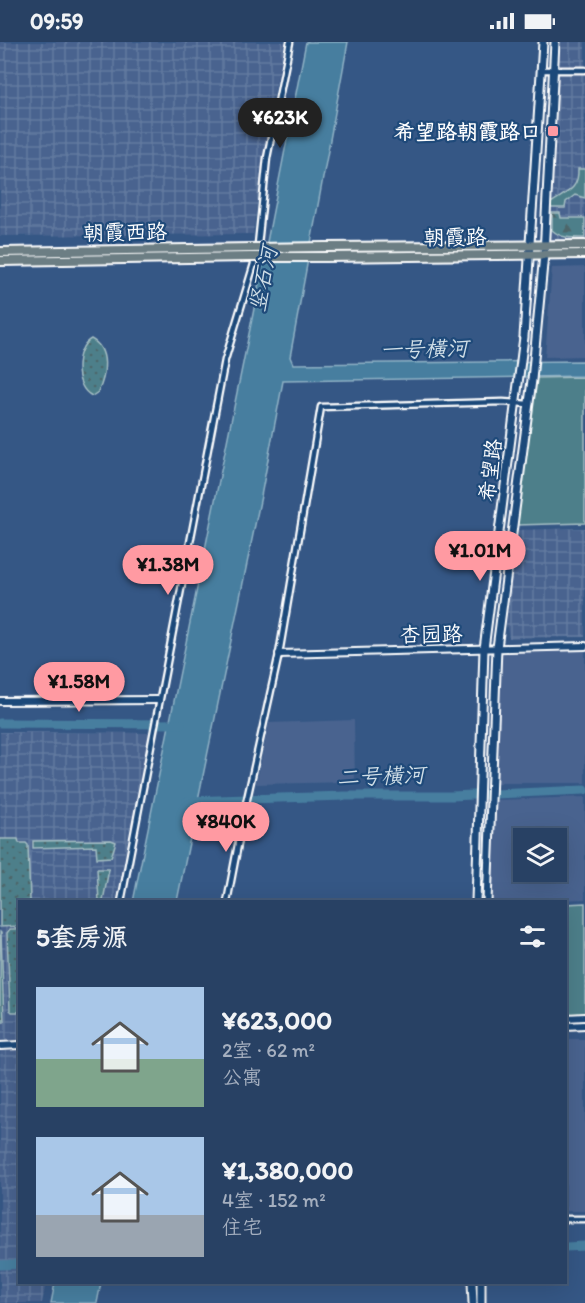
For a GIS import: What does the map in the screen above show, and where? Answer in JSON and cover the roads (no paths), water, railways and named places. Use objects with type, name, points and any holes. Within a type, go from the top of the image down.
[{"type":"main road","name":"希望路","points":[[476,900],[484,649],[524,337],[543,42]]},
{"type":"main road","name":"希望路","points":[[487,900],[497,648],[534,360],[544,255],[555,42]]},
{"type":"main road","name":"朝霞路","points":[[251,248],[585,245]]},
{"type":"main road","name":"朝霞西路","points":[[0,252],[251,248]]},
{"type":"main road","name":"朝霞路","points":[[251,257],[585,254]]},
{"type":"main road","name":"朝霞西路","points":[[0,261],[251,257]]},
{"type":"main road","points":[[472,1284],[473,1303]]},
{"type":"main road","points":[[481,1284],[481,1303]]},
{"type":"street","points":[[121,900],[225,360],[257,254],[267,158],[290,42]]},
{"type":"street","points":[[541,70],[585,70]]},
{"type":"street","points":[[227,900],[279,654],[321,407],[528,404]]},
{"type":"street","name":"杏园路","points":[[279,654],[585,646]]},
{"type":"street","points":[[0,701],[159,700]]},
{"type":"street","points":[[567,1018],[585,1017]]},
{"type":"street","points":[[567,1026],[585,1025]]},
{"type":"street","points":[[0,1046],[18,1045]]},
{"type":"street","points":[[567,1219],[585,1219]]},
{"type":"water","name":"竖石河","points":[[306,42],[348,42],[290,357],[293,364],[585,361],[585,376],[283,381],[177,900],[133,900]]},
{"type":"water","points":[[55,1284],[101,1284],[97,1303],[51,1303]]},
{"type":"waterway","points":[[0,723],[181,724]]},
{"type":"waterway","name":"二号横河","points":[[187,801],[345,796],[451,796],[585,790]]},
{"type":"waterway","points":[[567,1247],[585,1246]]},
{"type":"waterway","points":[[0,1265],[18,1264]]},
{"type":"place","name":"希望路朝霞路口","points":[[553,131]]},
{"type":"water label","name":"一号横河","points":[[424,349]]}]
